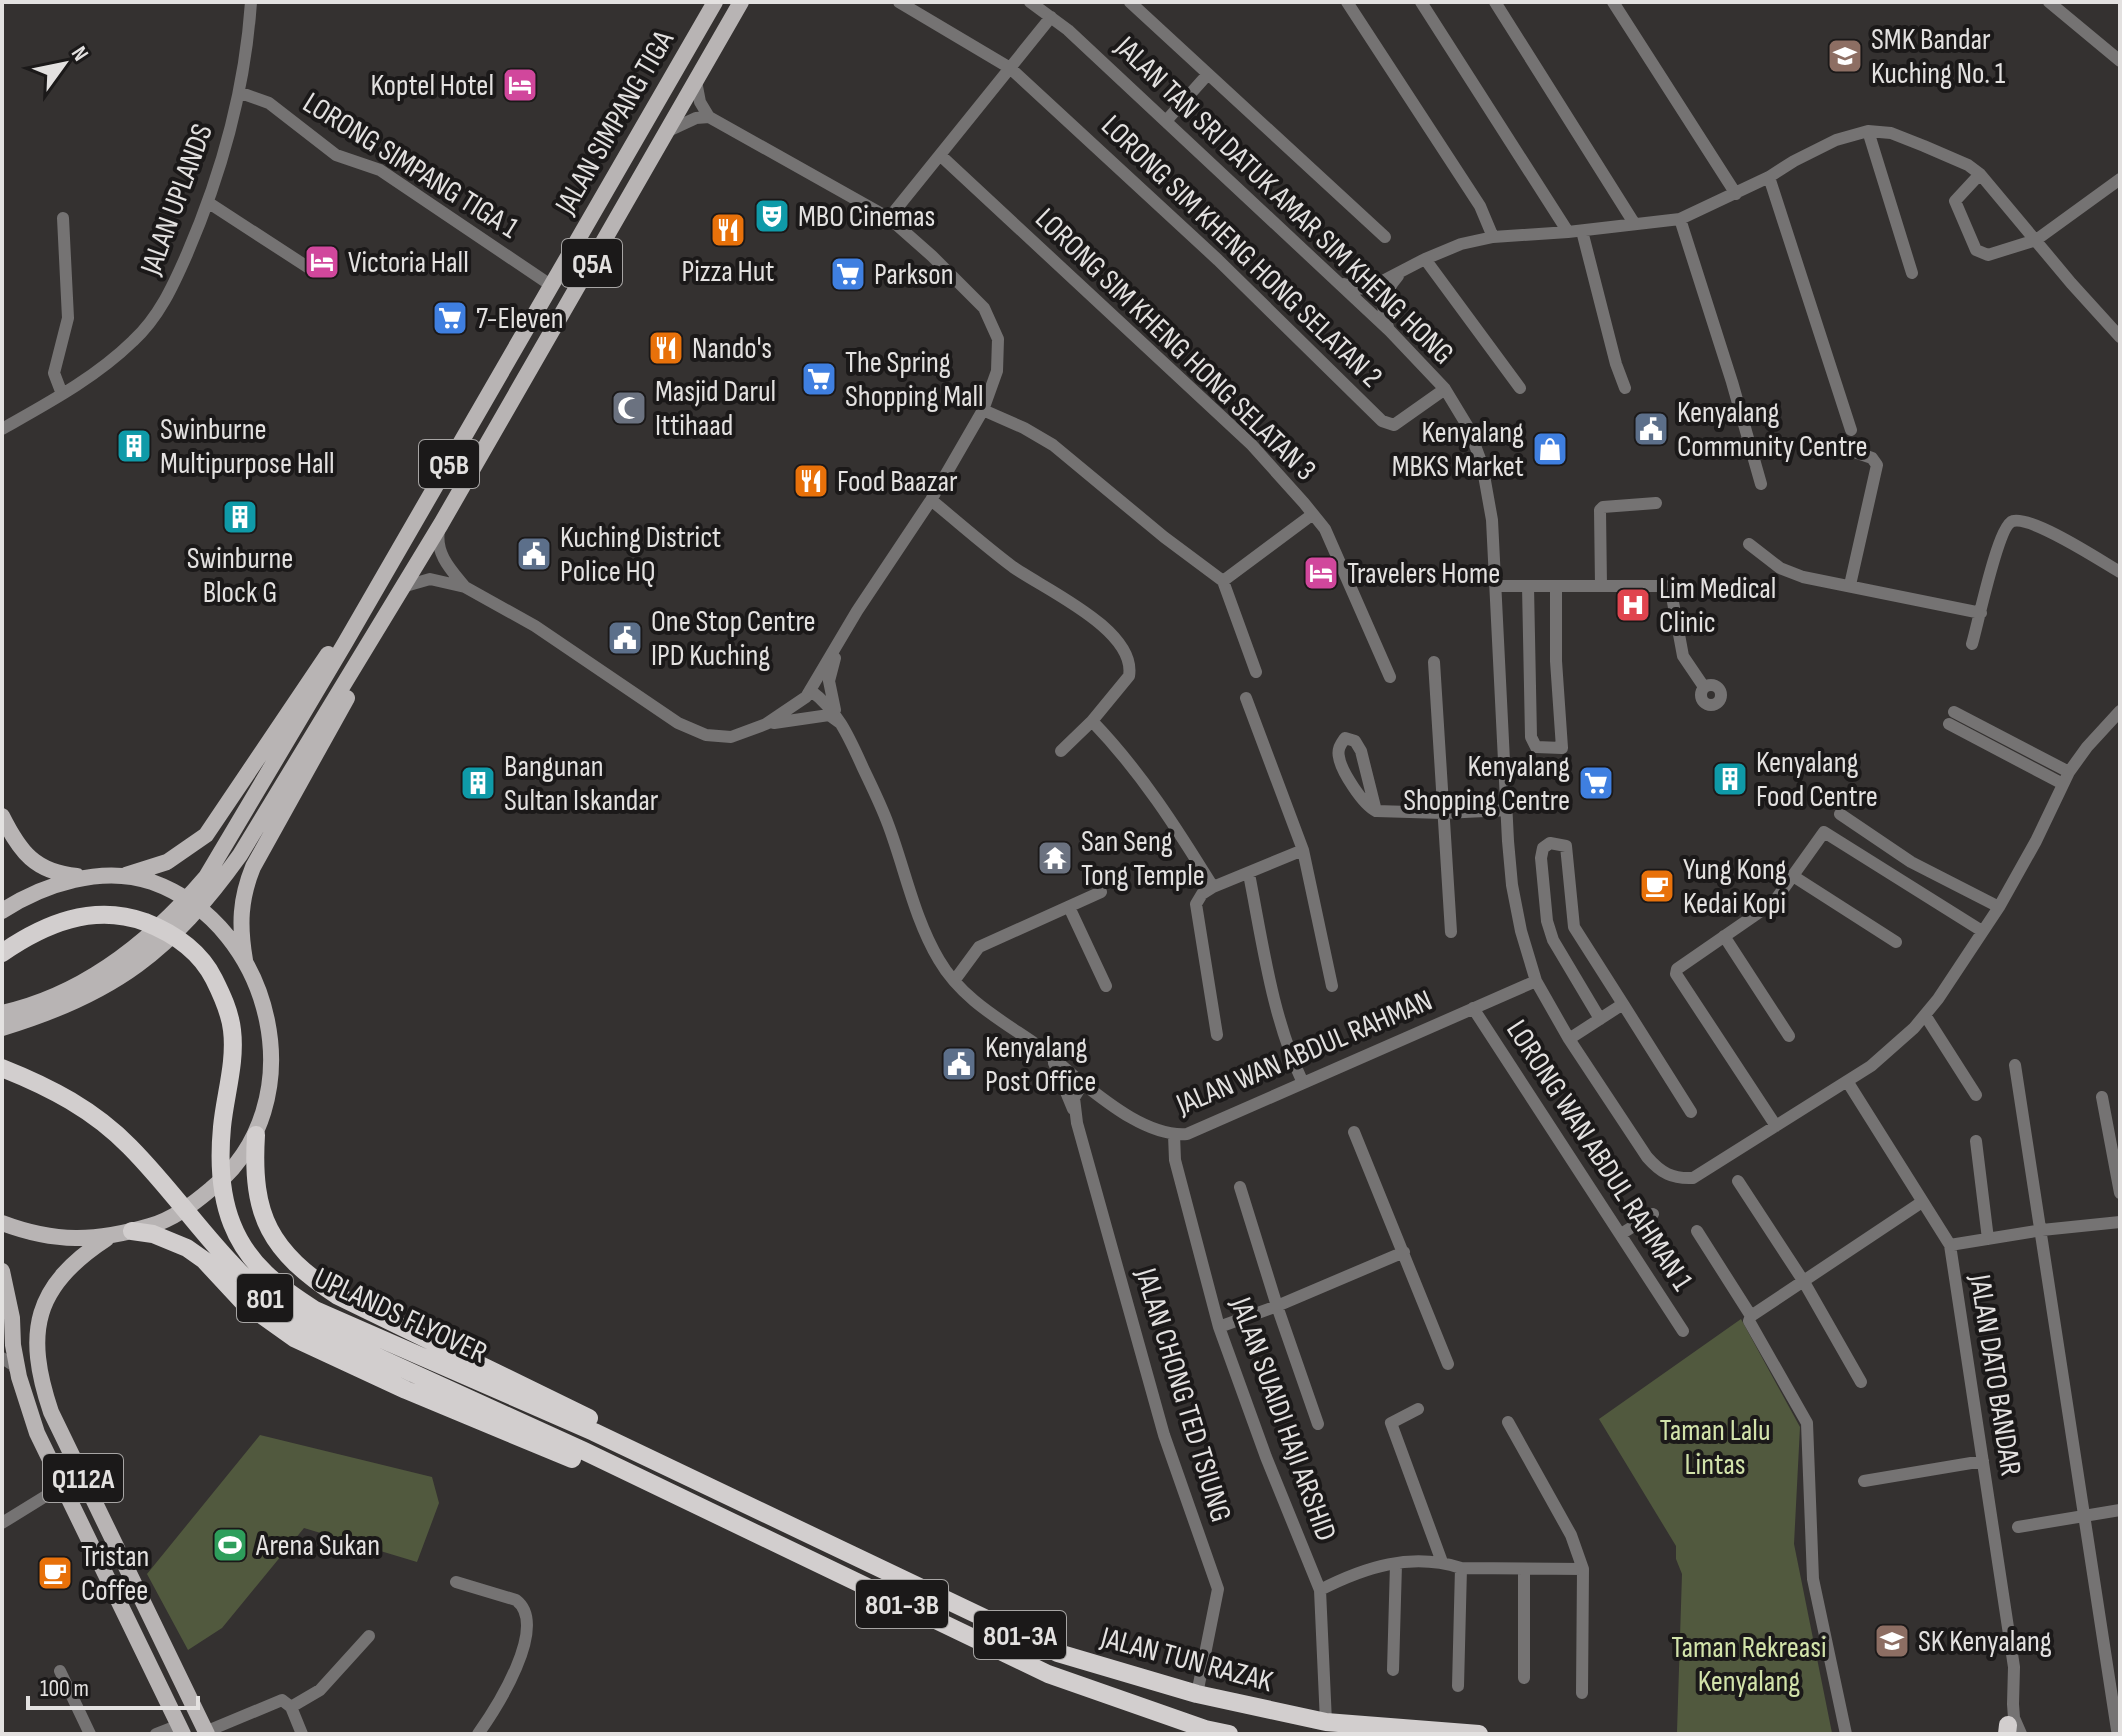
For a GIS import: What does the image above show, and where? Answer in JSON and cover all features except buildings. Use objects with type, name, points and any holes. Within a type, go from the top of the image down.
[{"type":"highway","name":"UPLANDS FLYOVER","points":[[2,953],[52,923],[77,917],[140,920],[167,931],[201,959],[228,1011],[232,1032],[231,1074],[222,1127],[221,1174],[232,1223],[262,1272],[315,1310],[594,1432]]},
{"type":"highway","name":"UPLANDS FLYOVER","points":[[2,1068],[73,1101],[104,1123],[147,1166],[239,1274],[272,1304],[319,1331],[584,1451]]},
{"type":"highway","points":[[256,1135],[254,1161],[259,1209],[277,1242],[292,1261],[314,1280],[338,1296],[593,1419],[640,1455]]},
{"type":"highway","points":[[132,1231],[153,1234],[187,1248],[204,1260],[242,1301],[294,1338],[406,1390],[579,1462],[625,1471]]},
{"type":"highway","name":"JALAN TUN RAZAK","points":[[594,1432],[1058,1653],[1197,1694],[1326,1722],[1479,1734]]},
{"type":"highway","name":"JALAN TUN RAZAK","points":[[584,1451],[1048,1674],[1206,1731],[1229,1734]]},
{"type":"main road","name":"JALAN SIMPANG TIGA","points":[[2,1013],[84,982],[116,961],[178,910],[206,877],[364,611],[715,2]]},
{"type":"main road","name":"JALAN SIMPANG TIGA","points":[[2,1028],[40,1016],[109,984],[153,954],[187,921],[240,855],[441,524],[741,2]]},
{"type":"main road","name":"Q5B","points":[[117,877],[146,871],[167,862],[206,835],[316,671],[364,611]]},
{"type":"main road","name":"Q5A","points":[[246,963],[240,912],[243,891],[253,867],[370,656],[382,620]]},
{"type":"main road","points":[[2,816],[27,855],[43,869],[59,874],[150,882],[196,906],[223,933],[246,963],[261,991],[269,1022],[273,1059],[271,1088],[256,1135],[221,1181],[168,1220],[92,1240],[56,1238],[2,1223]]},
{"type":"main road","points":[[2,911],[24,897],[85,877]]},
{"type":"main road","name":"Q112A","points":[[111,1236],[79,1258],[55,1283],[39,1320],[36,1338],[39,1372],[51,1412],[206,1733]]},
{"type":"main road","points":[[2,1271],[12,1318],[19,1377],[37,1433],[181,1730]]},
{"type":"street","name":"JALAN UPLANDS","points":[[2,429],[101,370],[146,328],[169,295],[209,203],[241,93],[251,2]]},
{"type":"street","points":[[899,2],[1010,68]]},
{"type":"street","name":"JALAN TAN SRI DATUK AMAR SIM KHENG HONG","points":[[1030,2],[1051,17],[1166,121],[1390,331],[1445,389],[1468,427],[1482,464],[1492,520],[1512,885],[1521,931],[1536,981],[1569,1039],[1647,1157],[1668,1176],[1693,1178],[1871,1066],[1925,1015],[1999,907],[2036,841],[2069,772],[2120,711]]},
{"type":"street","points":[[1130,2],[1385,237]]},
{"type":"street","points":[[1347,2],[1480,206],[1493,237]]},
{"type":"street","points":[[1421,2],[1575,232],[1625,388]]},
{"type":"street","points":[[1495,2],[1634,223]]},
{"type":"street","points":[[1613,2],[1736,194]]},
{"type":"street","points":[[2049,2],[2120,61]]},
{"type":"street","points":[[889,218],[1051,17]]},
{"type":"street","name":"LORONG SIM KHENG HONG SELATAN 2","points":[[1010,68],[1218,260],[1382,421],[1394,425],[1445,389]]},
{"type":"street","points":[[1166,121],[1208,74]]},
{"type":"street","points":[[402,587],[430,579],[465,587],[535,626],[687,727],[718,737],[731,737],[766,724],[795,706],[810,690],[931,500],[983,410],[998,363],[998,339],[984,308],[889,218],[709,117],[700,102],[696,81]]},
{"type":"street","name":"LORONG SIMPANG TIGA 1","points":[[241,93],[269,103],[336,155],[380,170],[552,286]]},
{"type":"street","points":[[668,131],[696,118],[709,117]]},
{"type":"street","points":[[1338,282],[1357,289],[1371,287],[1461,244],[1493,237],[1575,232],[1680,219],[1736,194],[1836,140],[1868,131],[1891,133],[1968,165],[1980,174],[2120,337]]},
{"type":"street","points":[[1868,131],[1912,273]]},
{"type":"street","name":"LORONG SIM KHENG HONG SELATAN 3","points":[[940,155],[1251,444],[1313,514],[1325,529],[1390,677]]},
{"type":"street","points":[[1980,174],[1955,201],[1976,250],[1988,255],[2036,240],[2120,179]]},
{"type":"street","points":[[1769,177],[1851,430]]},
{"type":"street","points":[[209,203],[309,268]]},
{"type":"street","points":[[62,394],[54,373],[68,318],[63,218]]},
{"type":"street","points":[[1680,219],[1761,484]]},
{"type":"street","points":[[1425,259],[1520,388]]},
{"type":"street","points":[[1390,331],[1383,315],[1382,302],[1402,270]]},
{"type":"street","points":[[983,410],[1053,445],[1164,537],[1223,581],[1256,672]]},
{"type":"street","points":[[1834,445],[1872,458],[1877,465],[1850,585]]},
{"type":"street","points":[[931,500],[1012,567],[1072,602],[1122,644],[1128,655],[1129,676],[1092,721],[1061,751]]},
{"type":"street","points":[[1601,586],[1600,510],[1603,507],[1656,503]]},
{"type":"street","points":[[1223,581],[1313,514]]},
{"type":"street","points":[[1972,644],[1996,549],[2006,525],[2012,521],[2020,521],[2062,538],[2120,572]]},
{"type":"street","points":[[441,524],[438,536],[446,564],[465,587]]},
{"type":"street","points":[[1749,544],[1789,572],[1981,613]]},
{"type":"street","points":[[1497,586],[1670,586],[1683,656],[1704,687]]},
{"type":"street","points":[[1528,586],[1531,737],[1536,747],[1562,748],[1556,661],[1556,586]]},
{"type":"street","points":[[835,712],[829,681],[840,640]]},
{"type":"street","points":[[1434,662],[1451,932]]},
{"type":"street","name":"JALAN WAN ABDUL RAHMAN","points":[[810,690],[835,712],[843,725],[888,824],[929,942],[954,981],[985,1010],[1037,1045],[1087,1087],[1140,1121],[1174,1135],[1187,1134],[1536,981]]},
{"type":"street","points":[[1246,698],[1303,850],[1332,986]]},
{"type":"street","points":[[766,724],[829,715],[843,725]]},
{"type":"street","points":[[2063,784],[1952,718],[2069,772]]},
{"type":"street","points":[[1092,721],[1127,758],[1169,815],[1213,887]]},
{"type":"street","points":[[2104,728],[2120,727]]},
{"type":"street","points":[[1376,811],[1361,751],[1355,741],[1345,738],[1339,746],[1339,758],[1366,806],[1376,811],[1443,813],[1507,810]]},
{"type":"street","points":[[1840,814],[1911,862],[1999,907]]},
{"type":"street","points":[[1776,1126],[1676,974],[1682,965],[1774,902],[1824,832],[1982,931]]},
{"type":"street","points":[[1600,1019],[1549,930],[1541,858],[1543,848],[1550,843],[1566,846],[1574,927],[1691,1112]]},
{"type":"street","points":[[1217,1035],[1196,904],[1202,894],[1213,887],[1303,850]]},
{"type":"street","points":[[1249,874],[1277,1014],[1289,1054],[1303,1083]]},
{"type":"street","points":[[1793,876],[1896,942]]},
{"type":"street","points":[[954,981],[979,947],[1101,892]]},
{"type":"street","points":[[1069,907],[1106,986]]},
{"type":"street","points":[[1724,936],[1789,1036]]},
{"type":"street","points":[[1569,1039],[1623,1004]]},
{"type":"street","name":"LORONG WAN ABDUL RAHMAN 1","points":[[1473,1008],[1683,1331]]},
{"type":"street","points":[[1925,1015],[1976,1095]]},
{"type":"street","name":"JALAN CHONG TED TSIUNG","points":[[1051,1058],[1075,1112],[1164,1435],[1218,1589],[1197,1694]]},
{"type":"street","points":[[2015,1065],[2117,1730],[2120,1733]]},
{"type":"street","name":"JALAN DATO BANDAR","points":[[1847,1081],[1950,1245],[2014,1667],[2009,1732]]},
{"type":"street","points":[[1075,1112],[1087,1087]]},
{"type":"street","points":[[2102,1097],[2120,1193]]},
{"type":"street","points":[[1354,1132],[1448,1364]]},
{"type":"street","name":"JALAN SUAIDI HAJI ARSHID","points":[[1174,1135],[1175,1160],[1219,1327],[1266,1457],[1320,1590],[1326,1722]]},
{"type":"street","points":[[1976,1141],[1988,1239]]},
{"type":"street","points":[[1738,1181],[1804,1282],[1861,1382]]},
{"type":"street","points":[[1240,1187],[1318,1424]]},
{"type":"street","points":[[1751,1316],[1922,1202]]},
{"type":"street","points":[[1621,1234],[1653,1214]]},
{"type":"street","points":[[1950,1245],[2042,1230],[2120,1222]]},
{"type":"street","points":[[1697,1231],[1751,1316],[1751,1326],[1807,1423],[1815,1595],[1846,1734]]},
{"type":"street","points":[[1219,1327],[1404,1252]]},
{"type":"street","points":[[2,1340],[12,1318]]},
{"type":"street","points":[[2,1358],[13,1365],[19,1377]]},
{"type":"street","points":[[1418,1409],[1391,1423],[1442,1562]]},
{"type":"street","points":[[1508,1422],[1571,1535],[1583,1569],[1582,1693]]},
{"type":"street","points":[[1864,1481],[1983,1461]]},
{"type":"street","points":[[2,1523],[62,1486]]},
{"type":"street","points":[[2018,1527],[2120,1510]]},
{"type":"street","points":[[1320,1590],[1376,1565],[1442,1562],[1461,1568],[1583,1569]]},
{"type":"street","points":[[1393,1670],[1396,1564]]},
{"type":"street","points":[[1458,1686],[1461,1568]]},
{"type":"street","points":[[1524,1570],[1524,1678]]},
{"type":"street","points":[[456,1582],[516,1600],[524,1609],[525,1627],[518,1666],[501,1702],[478,1734]]},
{"type":"street","points":[[291,1707],[320,1690],[369,1636]]},
{"type":"street","points":[[60,1671],[90,1734]]},
{"type":"street","points":[[206,1733],[280,1700],[291,1707],[302,1734]]},
{"type":"street","points":[[156,1734],[181,1730]]},
{"type":"green space","points":[[1741,1319],[1800,1427],[1794,1544],[1832,1733],[1677,1732],[1682,1574],[1676,1559],[1676,1546],[1599,1419]]},
{"type":"green space","name":"Arena Sukan","points":[[260,1435],[432,1477],[439,1503],[417,1562],[304,1528],[222,1628],[188,1650],[147,1574]]},
{"type":"place","name":"SMK Bandar Kuching No. 1","points":[[1845,56]]},
{"type":"place","name":"Koptel Hotel","points":[[520,85]]},
{"type":"place","name":"MBO Cinemas","points":[[772,216]]},
{"type":"place","name":"Pizza Hut","points":[[728,230]]},
{"type":"place","name":"Victoria Hall","points":[[322,262]]},
{"type":"place","name":"Parkson","points":[[848,274]]},
{"type":"place","name":"7-Eleven","points":[[450,318]]},
{"type":"place","name":"Nando's","points":[[666,348]]},
{"type":"place","name":"The Spring Shopping Mall","points":[[819,379]]},
{"type":"place","name":"Masjid Darul Ittihaad","points":[[629,408]]},
{"type":"place","name":"Kenyalang Community Centre","points":[[1651,429]]},
{"type":"place","name":"Swinburne Multipurpose Hall","points":[[134,446]]},
{"type":"place","name":"Kenyalang MBKS Market","points":[[1550,449]]},
{"type":"place","name":"Food Baazar","points":[[811,481]]},
{"type":"place","name":"Swinburne Block G","points":[[240,517]]},
{"type":"place","name":"Kuching District Police HQ","points":[[534,554]]},
{"type":"place","name":"Travelers Home","points":[[1321,573]]},
{"type":"place","name":"Lim Medical Clinic","points":[[1633,605]]},
{"type":"place","name":"One Stop Centre IPD Kuching","points":[[625,638]]},
{"type":"place","name":"Kenyalang Food Centre","points":[[1730,779]]},
{"type":"place","name":"Bangunan Sultan Iskandar","points":[[478,783]]},
{"type":"place","name":"Kenyalang Shopping Centre","points":[[1596,783]]},
{"type":"place","name":"San Seng Tong Temple","points":[[1055,858]]},
{"type":"place","name":"Yung Kong Kedai Kopi","points":[[1657,886]]},
{"type":"place","name":"Kenyalang Post Office","points":[[959,1064]]},
{"type":"place","name":"Arena Sukan","points":[[230,1545]]},
{"type":"place","name":"Tristan Coffee","points":[[55,1573]]},
{"type":"place","name":"SK Kenyalang","points":[[1892,1641]]},
{"type":"park label","name":"Taman Lalu Lintas","points":[[1715,1447]]},
{"type":"park label","name":"Taman Rekreasi Kenyalang","points":[[1749,1664]]}]
